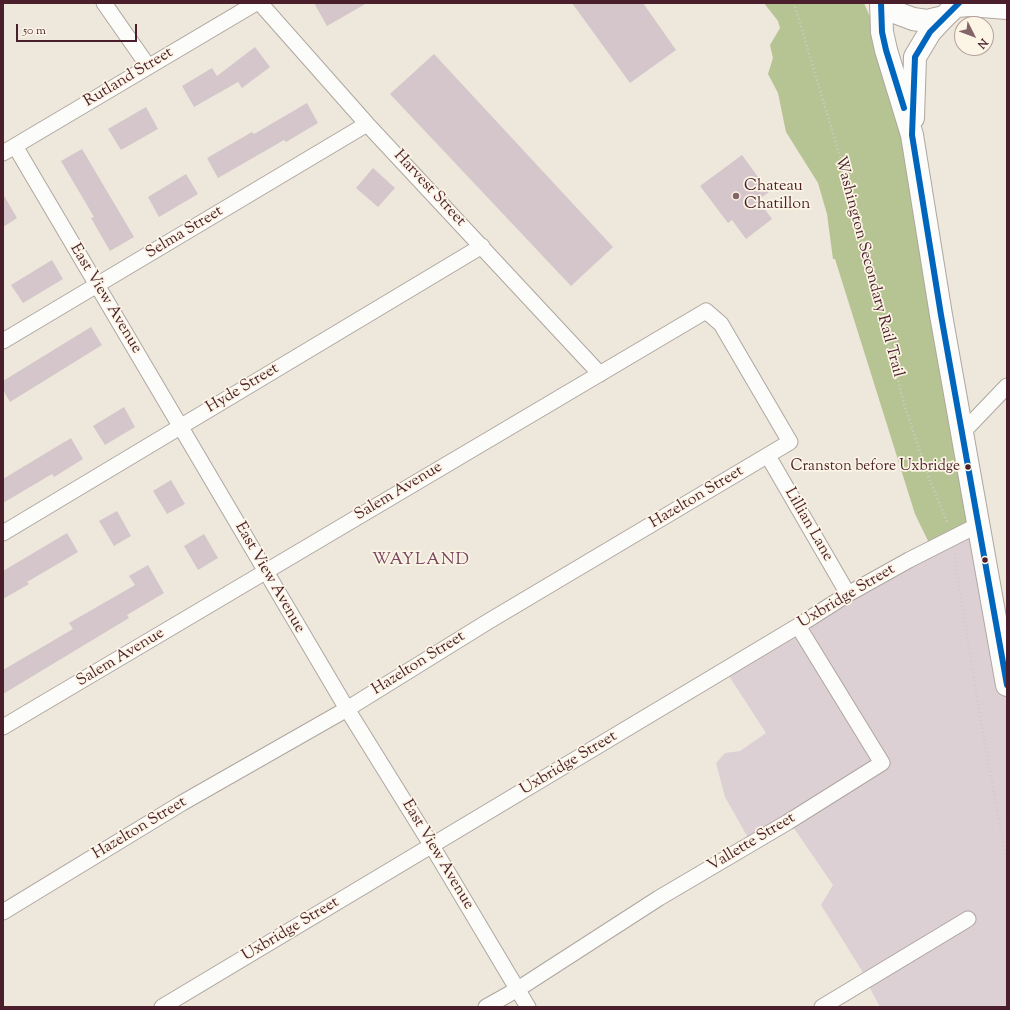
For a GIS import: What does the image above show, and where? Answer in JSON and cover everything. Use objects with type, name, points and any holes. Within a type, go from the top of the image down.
[{"type":"main road","points":[[881,3],[882,32],[886,50],[912,135],[941,315],[978,525],[1004,650],[1007,685]]},
{"type":"main road","points":[[884,3],[897,13],[913,19],[927,21],[953,9],[969,5],[1007,8]]},
{"type":"main road","points":[[912,135],[915,57],[930,32],[953,9]]},
{"type":"street","points":[[104,3],[148,66]]},
{"type":"street","name":"Rutland Street","points":[[9,150],[256,3]]},
{"type":"street","name":"Harvest Street","points":[[260,3],[367,124],[600,374]]},
{"type":"street","name":"Selma Street","points":[[3,341],[367,124]]},
{"type":"street","name":"East View Avenue","points":[[9,150],[97,286],[347,709],[432,846],[528,1007]]},
{"type":"street","name":"Hyde Street","points":[[3,532],[482,246]]},
{"type":"street","name":"Salem Avenue","points":[[3,728],[706,311],[721,324],[764,397]]},
{"type":"street","points":[[962,433],[1007,386]]},
{"type":"street","name":"Hazelton Street","points":[[3,912],[182,803],[347,709],[489,621],[790,442],[764,397]]},
{"type":"street","name":"Lillian Lane","points":[[768,456],[848,594]]},
{"type":"street","name":"Uxbridge Street","points":[[162,1007],[798,626],[848,594],[909,560],[978,525]]},
{"type":"street","name":"Vallette Street","points":[[486,1007],[518,989],[659,898],[788,822],[882,763],[798,626]]},
{"type":"street","points":[[822,1007],[968,919]]},
{"type":"path","name":"Washington Secondary Rail Trail","points":[[794,3],[848,186],[904,404],[930,481],[949,528]]},
{"type":"path","points":[[956,555],[956,568],[980,720],[1007,866]]},
{"type":"shaded area","points":[[976,528],[1007,678],[1007,1007],[880,1007],[862,971],[821,905],[833,885],[791,824],[751,843],[725,797],[716,763],[725,753],[740,751],[766,733],[727,673]]},
{"type":"green space","points":[[764,3],[864,3],[878,36],[916,157],[978,523],[930,545],[915,514],[835,259],[833,259],[827,214],[818,183],[786,132],[778,93],[768,74],[773,58],[770,45],[780,28],[778,21]]},
{"type":"building","points":[[314,3],[367,3],[327,26]]},
{"type":"building","points":[[572,3],[643,3],[676,50],[630,83]]},
{"type":"building","points":[[255,47],[270,67],[242,88],[238,82],[194,107],[182,86],[212,68],[217,76]]},
{"type":"building","points":[[434,54],[613,247],[571,286],[390,94]]},
{"type":"building","points":[[307,103],[318,123],[286,142],[284,140],[218,178],[207,158],[252,132],[254,134]]},
{"type":"building","points":[[146,107],[158,129],[121,150],[108,129]]},
{"type":"building","points":[[82,149],[134,237],[110,251],[91,218],[94,217],[61,161]]},
{"type":"building","name":"Chateau Chatillon","points":[[742,155],[769,192],[758,200],[772,219],[746,239],[732,220],[728,223],[700,186]]},
{"type":"building","points":[[373,168],[395,188],[378,207],[356,188]]},
{"type":"building","points":[[186,174],[198,194],[159,217],[148,197]]},
{"type":"building","points":[[3,194],[17,218],[3,227]]},
{"type":"building","points":[[52,260],[63,279],[23,303],[11,285]]},
{"type":"building","points":[[91,327],[102,345],[10,402],[3,390],[3,381]]},
{"type":"building","points":[[124,407],[135,427],[105,445],[93,426]]},
{"type":"building","points":[[71,438],[83,459],[54,477],[52,474],[3,503],[3,479]]},
{"type":"building","points":[[171,480],[185,504],[167,514],[153,491]]},
{"type":"building","points":[[117,511],[131,536],[114,546],[99,521]]},
{"type":"building","points":[[67,533],[78,552],[27,582],[29,584],[3,599],[3,571]]},
{"type":"building","points":[[204,534],[218,558],[198,570],[184,546]]},
{"type":"building","points":[[148,565],[164,593],[127,615],[129,618],[3,694],[3,670],[73,629],[69,623],[135,585],[129,576]]},
{"type":"transit line","points":[[881,3],[882,32],[904,108]]},
{"type":"transit line","points":[[959,3],[930,32],[915,57],[912,135],[941,315],[1007,685]]},
{"type":"place","name":"Chateau Chatillon","points":[[736,196]]},
{"type":"place","name":"Cranston before Uxbridge","points":[[968,467]]},
{"type":"district","name":"WAYLAND","points":[[421,561]]}]
